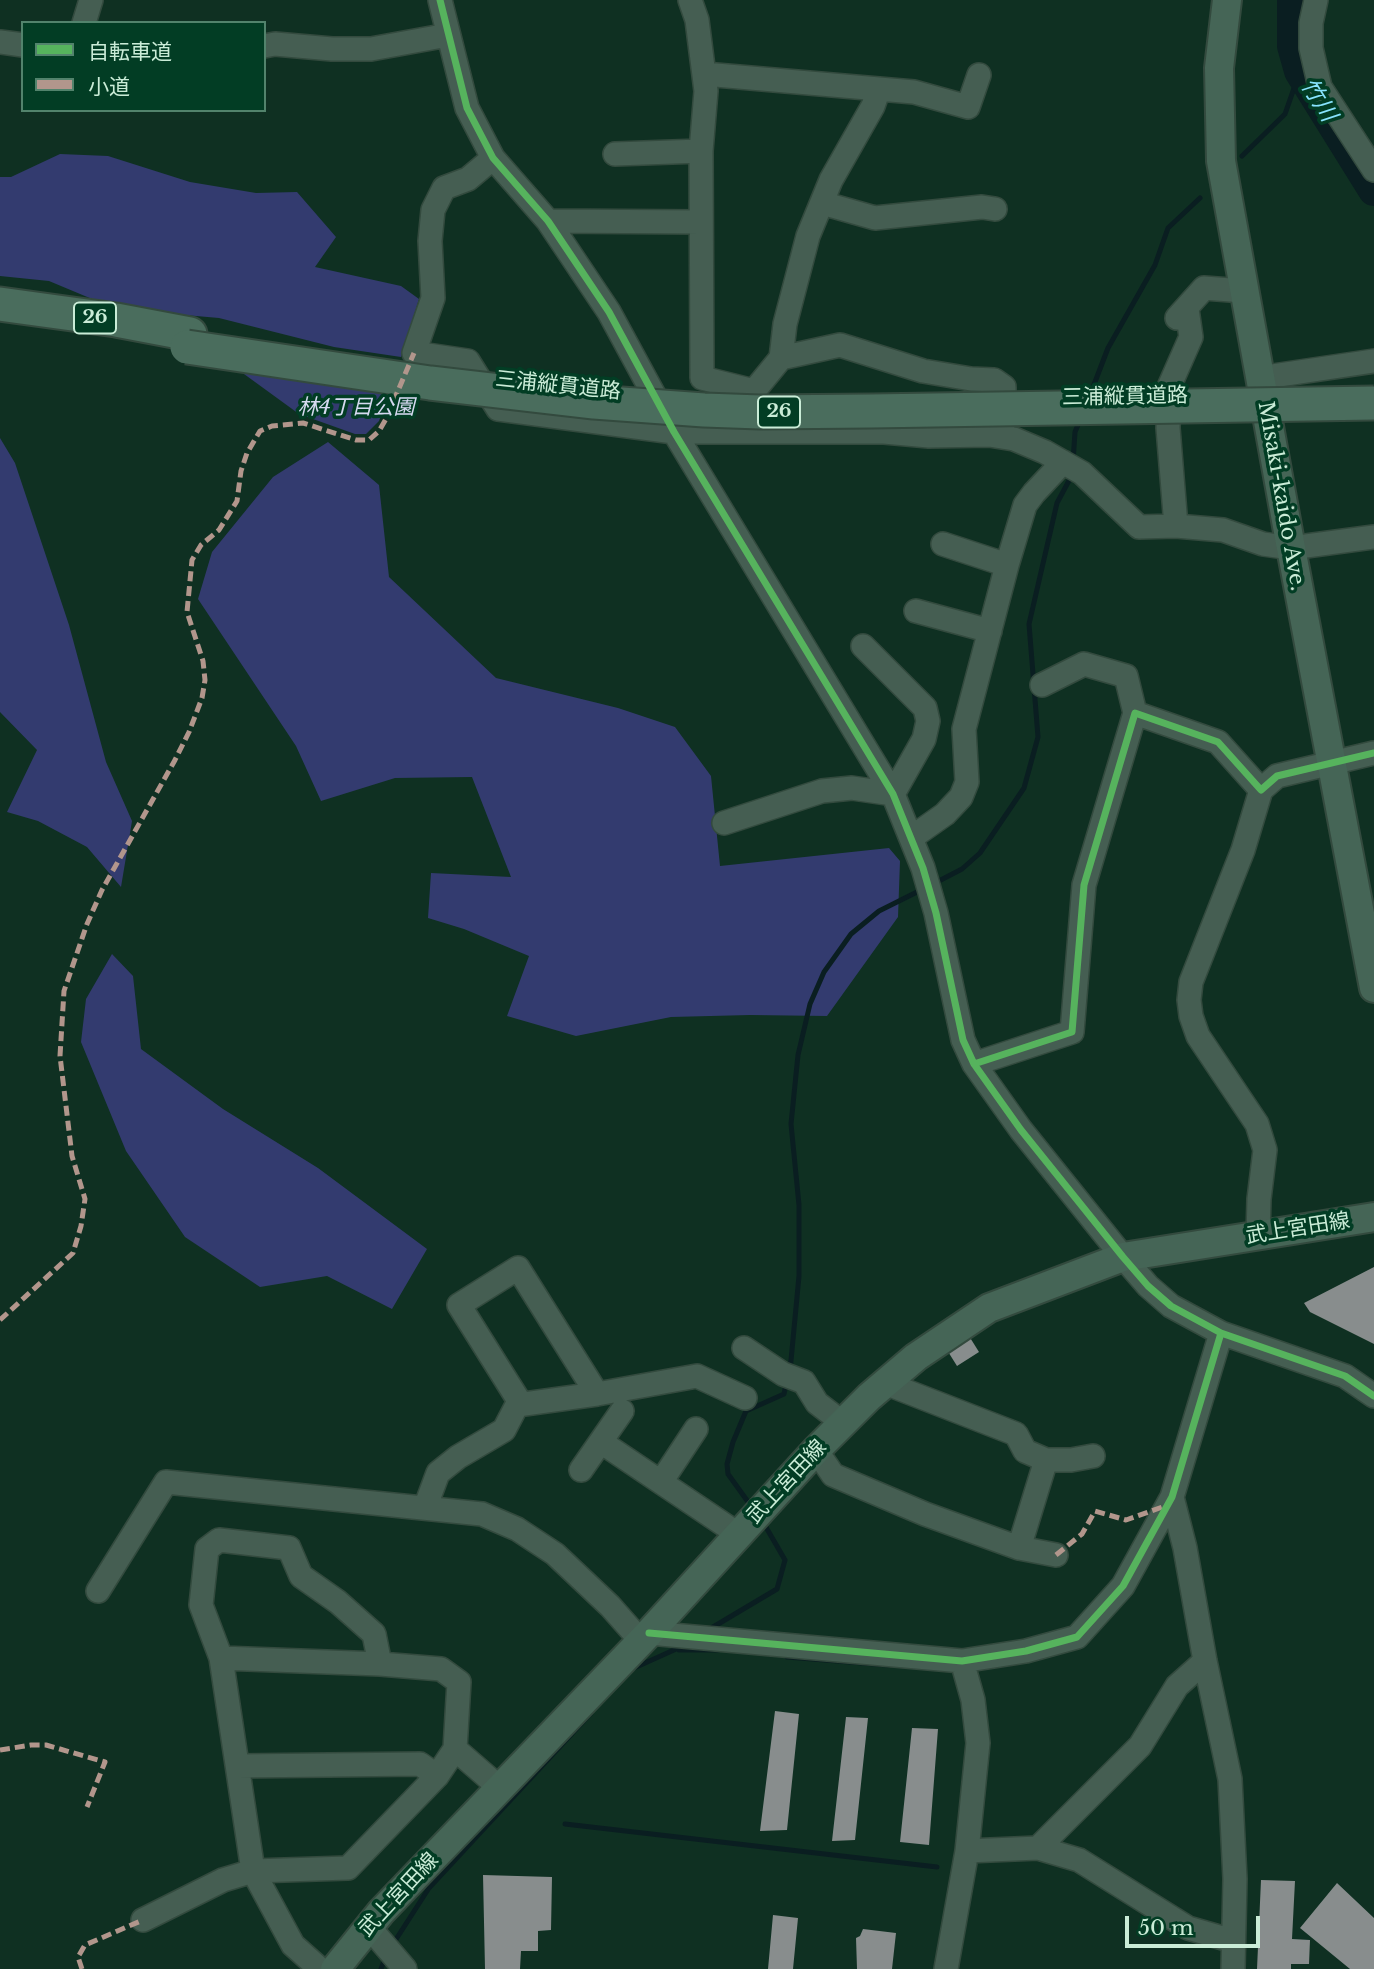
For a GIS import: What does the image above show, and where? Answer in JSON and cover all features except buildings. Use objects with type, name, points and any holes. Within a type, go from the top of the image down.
[{"type":"highway","name":"三浦縦貫道路","points":[[0,304],[116,320],[188,340],[430,383],[594,402],[704,410],[871,411],[1374,403]]},
{"type":"highway","name":"三浦縦貫道路","points":[[0,319],[610,393],[870,401],[1374,393]]},
{"type":"main road","name":"Misaki-kaido Ave.","points":[[1227,0],[1219,68],[1221,161],[1290,548],[1372,971]]},
{"type":"main road","name":"武上宮田線","points":[[335,1969],[369,1927],[645,1637],[816,1450],[916,1357],[989,1308],[1123,1257],[1374,1217]]},
{"type":"street","points":[[86,21],[91,0]]},
{"type":"street","points":[[440,0],[467,108],[493,158],[548,222],[609,312],[674,432],[893,793],[923,868],[936,913],[964,1040],[974,1064],[1021,1130],[1123,1257],[1148,1286],[1171,1306],[1221,1333],[1345,1376],[1374,1396]]},
{"type":"street","points":[[690,0],[697,20],[706,91],[701,151],[702,378],[754,391]]},
{"type":"street","points":[[1316,0],[1311,23],[1311,48],[1320,87],[1374,170]]},
{"type":"street","points":[[266,46],[275,44],[332,50],[371,48],[448,36]]},
{"type":"street","points":[[0,42],[21,45]]},
{"type":"street","points":[[704,74],[914,92],[968,107],[979,75]]},
{"type":"street","points":[[743,431],[754,391],[781,358],[785,324],[804,249],[831,180],[873,106],[879,89]]},
{"type":"street","points":[[615,154],[701,151]]},
{"type":"street","points":[[493,158],[468,179],[444,188],[433,210],[430,242],[433,298],[414,353],[468,361],[498,409],[674,432],[989,435],[1045,452],[1082,473],[1139,527],[1176,526],[1223,530],[1263,544],[1290,548],[1374,537]]},
{"type":"street","points":[[822,203],[875,218],[982,207],[995,209]]},
{"type":"street","points":[[548,222],[701,222]]},
{"type":"street","points":[[1176,526],[1168,428],[1169,387],[1191,337],[1182,314],[1204,289],[1244,291]]},
{"type":"street","points":[[781,358],[840,345],[923,371],[994,380],[1004,387],[1004,438]]},
{"type":"street","points":[[1259,379],[1374,361]]},
{"type":"street","points":[[911,838],[945,814],[961,797],[967,782],[964,729],[1007,565],[1026,505],[1063,463]]},
{"type":"street","points":[[943,544],[1007,565]]},
{"type":"street","points":[[916,611],[990,631]]},
{"type":"street","points":[[863,646],[925,708],[928,722],[924,739],[893,793]]},
{"type":"street","points":[[974,1064],[1072,1032],[1084,885],[1135,713],[1126,676],[1084,664],[1042,685]]},
{"type":"street","points":[[1135,713],[1218,742],[1261,790]]},
{"type":"street","points":[[1258,1235],[1265,1150],[1257,1124],[1198,1037],[1191,1016],[1191,982],[1243,850],[1261,790],[1277,776],[1374,753]]},
{"type":"street","points":[[724,823],[822,791],[852,788],[893,793]]},
{"type":"street","points":[[521,1404],[459,1305],[518,1268],[597,1394]]},
{"type":"street","points":[[98,1591],[166,1482],[482,1514],[517,1528],[555,1554],[645,1637],[962,1661],[1026,1651],[1077,1637],[1123,1586],[1172,1497],[1221,1333]]},
{"type":"street","points":[[744,1348],[794,1378],[817,1403],[843,1423]]},
{"type":"street","points":[[425,1508],[439,1473],[458,1457],[504,1430],[517,1405],[696,1376],[745,1398]]},
{"type":"street","points":[[885,1383],[1016,1434],[1025,1451],[1046,1460],[1071,1460],[1093,1455]]},
{"type":"street","points":[[581,1470],[622,1411]]},
{"type":"street","points":[[661,1482],[696,1429]]},
{"type":"street","points":[[601,1441],[661,1482],[751,1520]]},
{"type":"street","points":[[816,1450],[833,1475],[925,1514],[1019,1548],[1056,1555]]},
{"type":"street","points":[[1019,1548],[1046,1460]]},
{"type":"street","points":[[1172,1497],[1185,1548],[1230,1779],[1235,1879],[1233,1969]]},
{"type":"street","points":[[320,1969],[293,1945],[253,1871],[221,1658],[201,1605],[207,1549],[219,1540],[289,1548],[301,1576],[338,1602],[374,1634],[380,1664]]},
{"type":"street","points":[[143,1920],[223,1880],[253,1871],[348,1868],[437,1776],[456,1749],[459,1682],[441,1669],[221,1658]]},
{"type":"street","points":[[946,1969],[967,1851],[978,1743],[973,1700],[962,1661]]},
{"type":"street","points":[[1038,1848],[1140,1746],[1177,1686],[1205,1661]]},
{"type":"street","points":[[456,1749],[500,1788]]},
{"type":"street","points":[[238,1766],[420,1764],[437,1776]]},
{"type":"street","points":[[967,1851],[1038,1848],[1079,1860],[1188,1928],[1233,1941]]},
{"type":"street","points":[[369,1927],[405,1969]]},
{"type":"green space","points":[[60,154],[108,156],[190,182],[256,193],[297,192],[336,237],[315,267],[401,286],[419,299],[401,357],[334,347],[219,318],[116,309],[49,281],[0,276],[0,177],[11,177]]},
{"type":"green space","name":"林4丁目公園","points":[[238,366],[390,390],[379,421],[366,434],[355,434],[299,414],[244,374]]},
{"type":"green space","points":[[0,438],[15,463],[69,625],[106,762],[132,821],[121,887],[87,847],[38,821],[7,812],[37,750],[0,712]]},
{"type":"green space","points":[[328,442],[379,485],[389,577],[496,678],[618,708],[675,727],[711,776],[720,866],[889,848],[900,861],[898,917],[827,1016],[671,1017],[576,1036],[507,1016],[529,956],[464,929],[428,918],[431,873],[511,877],[472,777],[395,778],[321,801],[296,746],[198,599],[212,552],[273,477]]},
{"type":"green space","points":[[112,954],[133,976],[141,1049],[223,1109],[318,1168],[427,1249],[392,1309],[327,1276],[260,1287],[185,1237],[126,1151],[81,1042],[86,999]]},
{"type":"waterway","name":"竹川","points":[[1293,0],[1293,46],[1300,71],[1374,190]]},
{"type":"waterway","points":[[1242,156],[1285,114],[1300,71]]},
{"type":"waterway","points":[[1090,395],[1108,348],[1155,265],[1168,228],[1200,198]]},
{"type":"waterway","points":[[1073,462],[1075,432],[1080,420]]},
{"type":"waterway","points":[[935,883],[962,869],[980,853],[1024,788],[1038,737],[1029,624],[1057,503],[1072,475]]},
{"type":"waterway","points":[[790,1371],[799,1276],[799,1205],[791,1124],[798,1055],[810,1004],[824,972],[851,934],[879,911],[923,889]]},
{"type":"waterway","points":[[751,1506],[728,1474],[727,1464],[733,1442],[746,1411],[784,1394],[787,1380]]},
{"type":"waterway","points":[[708,1630],[777,1589],[785,1560],[763,1522]]},
{"type":"waterway","points":[[634,1668],[685,1645]]},
{"type":"waterway","points":[[679,1650],[718,1650]]},
{"type":"waterway","points":[[787,1657],[888,1665]]},
{"type":"waterway","points":[[393,1944],[429,1888],[591,1713]]},
{"type":"waterway","points":[[565,1824],[937,1867]]},
{"type":"waterway","points":[[381,1969],[386,1956]]},
{"type":"marked path","points":[[0,1320],[73,1253],[81,1226],[85,1199],[72,1156],[60,1056],[64,991],[102,890],[175,760],[202,698],[205,680],[203,661],[187,612],[192,560],[201,545],[219,530],[237,501],[241,471],[247,453],[260,431],[272,426],[303,423],[356,440],[369,440],[379,431],[386,419],[414,353]]},
{"type":"marked path","points":[[1056,1555],[1082,1534],[1095,1511],[1126,1520],[1168,1505]]},
{"type":"marked path","points":[[0,1750],[46,1745],[105,1762],[87,1807]]},
{"type":"marked path","points":[[82,1969],[78,1957],[85,1945],[143,1920]]},
{"type":"cycle path","points":[[440,0],[467,108],[493,158],[548,221],[609,312],[674,432],[893,794],[923,868],[936,913],[963,1040],[974,1064],[1021,1130],[1123,1257],[1148,1286],[1171,1306],[1221,1333],[1345,1376],[1374,1396]]},
{"type":"cycle path","points":[[974,1064],[1072,1032],[1084,885],[1135,713],[1218,742],[1261,790],[1277,776],[1374,753]]},
{"type":"cycle path","points":[[649,1633],[962,1661],[1026,1651],[1077,1637],[1123,1586],[1172,1497],[1221,1333]]}]
